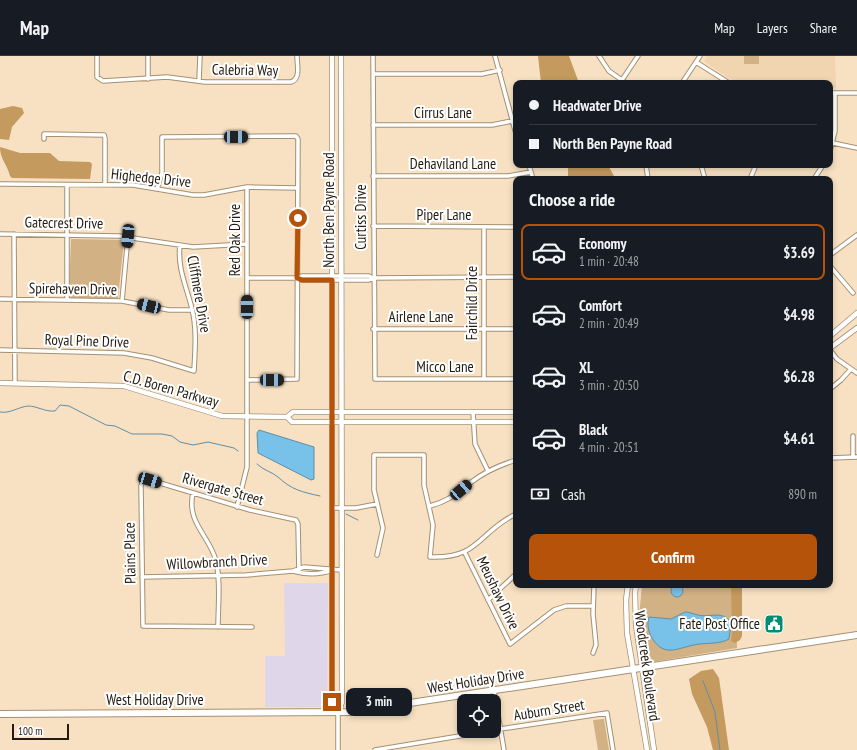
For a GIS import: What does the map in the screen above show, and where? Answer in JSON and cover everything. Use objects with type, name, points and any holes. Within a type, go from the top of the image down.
[{"type":"main road","name":"West Holiday Drive","points":[[0,714],[338,713],[378,709],[857,635]]},
{"type":"street","name":"Calebria Way","points":[[97,56],[98,79],[114,81],[172,78],[200,81],[291,82],[296,80],[297,77],[297,56]]},
{"type":"street","points":[[148,56],[148,79]]},
{"type":"street","points":[[200,56],[200,81]]},
{"type":"street","name":"North Ben Payne Road","points":[[332,56],[332,702],[338,713]]},
{"type":"street","name":"North Ben Payne Road","points":[[338,713],[342,702],[341,56]]},
{"type":"street","name":"Curtiss Drive","points":[[373,56],[374,379]]},
{"type":"street","points":[[495,56],[500,70],[513,124]]},
{"type":"street","points":[[600,56],[609,71],[622,80],[638,56]]},
{"type":"street","points":[[684,80],[700,56]]},
{"type":"street","points":[[696,62],[724,80]]},
{"type":"street","points":[[373,74],[482,74],[500,70]]},
{"type":"street","points":[[857,93],[835,93],[836,131],[833,143],[857,148]]},
{"type":"street","name":"Cirrus Lane","points":[[373,125],[492,125],[512,121]]},
{"type":"street","points":[[44,138],[44,134],[104,135],[105,185]]},
{"type":"street","points":[[157,189],[162,173],[162,137],[296,136],[298,139],[297,379],[248,380]]},
{"type":"street","points":[[530,168],[532,176]]},
{"type":"street","name":"Dehaviland Lane","points":[[373,176],[508,176],[531,172]]},
{"type":"street","name":"Highedge Drive","points":[[0,184],[133,185],[179,194],[204,195],[247,187],[298,188]]},
{"type":"street","points":[[67,300],[68,185]]},
{"type":"street","name":"Red Oak Drive","points":[[238,507],[248,467],[247,187]]},
{"type":"street","name":"Piper Lane","points":[[373,226],[513,226]]},
{"type":"street","name":"Fairchild Drice","points":[[484,227],[484,379]]},
{"type":"street","name":"Gatecrest Drive","points":[[0,234],[128,236],[180,245],[203,247],[247,244]]},
{"type":"street","points":[[14,234],[16,300],[15,383]]},
{"type":"street","points":[[833,253],[857,235]]},
{"type":"street","points":[[122,301],[128,236]]},
{"type":"street","name":"Cliffmere Drive","points":[[180,245],[180,265],[192,310],[195,328],[194,371]]},
{"type":"street","points":[[833,270],[853,293]]},
{"type":"street","points":[[247,278],[297,278],[302,276],[369,280],[373,278],[513,277]]},
{"type":"street","name":"Spirehaven Drive","points":[[0,299],[122,301],[169,310],[192,310]]},
{"type":"street","points":[[833,333],[857,313]]},
{"type":"street","name":"Airlene Lane","points":[[373,329],[513,328]]},
{"type":"street","points":[[833,347],[857,328]]},
{"type":"street","name":"Royal Pine Drive","points":[[0,350],[124,353],[147,357],[194,371]]},
{"type":"street","points":[[833,352],[857,373]]},
{"type":"street","points":[[833,387],[851,369]]},
{"type":"street","name":"Micco Lane","points":[[374,379],[513,379]]},
{"type":"street","name":"C.D. Boren Parkway","points":[[0,383],[124,386],[206,412],[222,416],[248,418],[287,417],[293,412],[513,412]]},
{"type":"street","points":[[473,412],[476,447],[488,472]]},
{"type":"street","name":"C.D. Boren Parkway","points":[[287,417],[292,422],[513,422]]},
{"type":"street","points":[[833,458],[855,457],[853,436]]},
{"type":"street","points":[[377,555],[383,528],[374,485],[374,455],[424,455],[424,484],[433,525],[430,557],[449,557],[465,553],[475,547],[497,525],[513,516]]},
{"type":"street","points":[[430,506],[452,498],[471,482],[488,472],[513,461]]},
{"type":"street","name":"Rivergate Street","points":[[143,480],[150,480],[270,516],[296,520],[298,524],[299,571]]},
{"type":"street","name":"Plains Place","points":[[143,480],[141,486],[143,626],[218,627]]},
{"type":"street","points":[[193,493],[192,504],[195,521],[213,550],[217,562],[218,627],[252,627]]},
{"type":"street","points":[[333,508],[361,507],[377,504]]},
{"type":"street","name":"Meushaw Drive","points":[[465,553],[510,644],[554,610],[566,606],[592,606]]},
{"type":"street","name":"Willowbranch Drive","points":[[142,577],[246,575],[299,571],[321,567],[341,570]]},
{"type":"street","name":"Willowbranch Drive","points":[[299,571],[304,574],[321,574],[333,570]]},
{"type":"street","points":[[488,600],[513,577]]},
{"type":"street","points":[[594,588],[592,606],[596,644],[594,653]]},
{"type":"street","name":"Woodcreek Boulevard","points":[[628,588],[626,620],[647,750]]},
{"type":"street","name":"Woodcreek Boulevard","points":[[636,588],[635,606],[641,669],[654,750]]},
{"type":"street","points":[[332,660],[342,660]]},
{"type":"street","points":[[338,713],[338,750]]},
{"type":"street","name":"Auburn Street","points":[[501,729],[607,713],[613,750]]},
{"type":"street","points":[[501,734],[504,750]]},
{"type":"street","points":[[375,750],[457,736]]},
{"type":"shaded area","points":[[538,56],[569,56],[578,80],[541,80]]},
{"type":"shaded area","points":[[707,56],[835,56],[836,88],[833,88],[833,80],[733,80],[704,61]]},
{"type":"shaded area","points":[[744,56],[759,56],[759,64],[744,64]]},
{"type":"shaded area","points":[[13,106],[22,108],[24,113],[12,127],[9,140],[0,139],[0,109]]},
{"type":"shaded area","points":[[0,147],[20,153],[50,153],[59,161],[90,162],[92,164],[90,179],[12,178],[2,158]]},
{"type":"shaded area","points":[[568,168],[610,168],[614,176],[568,176]]},
{"type":"shaded area","points":[[71,239],[124,240],[118,298],[71,298],[69,291]]},
{"type":"shaded area","points":[[284,583],[328,583],[327,707],[265,707],[265,656],[285,656]]},
{"type":"shaded area","points":[[642,588],[736,588],[737,648],[646,663],[639,617]]},
{"type":"shaded area","points":[[731,588],[742,588],[742,636],[740,640],[735,643],[731,641]]},
{"type":"shaded area","points":[[713,669],[719,678],[729,750],[713,750],[707,727],[692,694],[689,679],[701,671]]},
{"type":"shaded area","points":[[604,719],[609,750],[598,750],[593,720]]},
{"type":"water","points":[[259,430],[314,447],[314,479],[311,480],[258,453],[257,433]]},
{"type":"water","points":[[671,588],[683,589],[682,596],[672,596]]},
{"type":"water","points":[[685,612],[702,616],[719,615],[727,618],[731,622],[729,639],[718,643],[699,644],[672,650],[662,648],[652,638],[648,625],[649,617],[671,619]]},
{"type":"waterway","points":[[0,412],[7,412],[28,406],[48,411],[55,411],[60,405],[69,406],[106,425],[115,426],[132,434],[162,434],[172,436],[180,442],[193,445],[208,442],[234,448],[238,451]]},
{"type":"waterway","points":[[257,464],[276,475],[293,488],[302,492],[320,496]]},
{"type":"waterway","points":[[346,514],[358,520]]},
{"type":"waterway","points":[[703,681],[715,712],[720,750]]},
{"type":"place","name":"Fate Post Office","points":[[774,624]]},
{"type":"route","points":[[298,218],[297,278],[302,280],[332,280],[332,702]]}]
